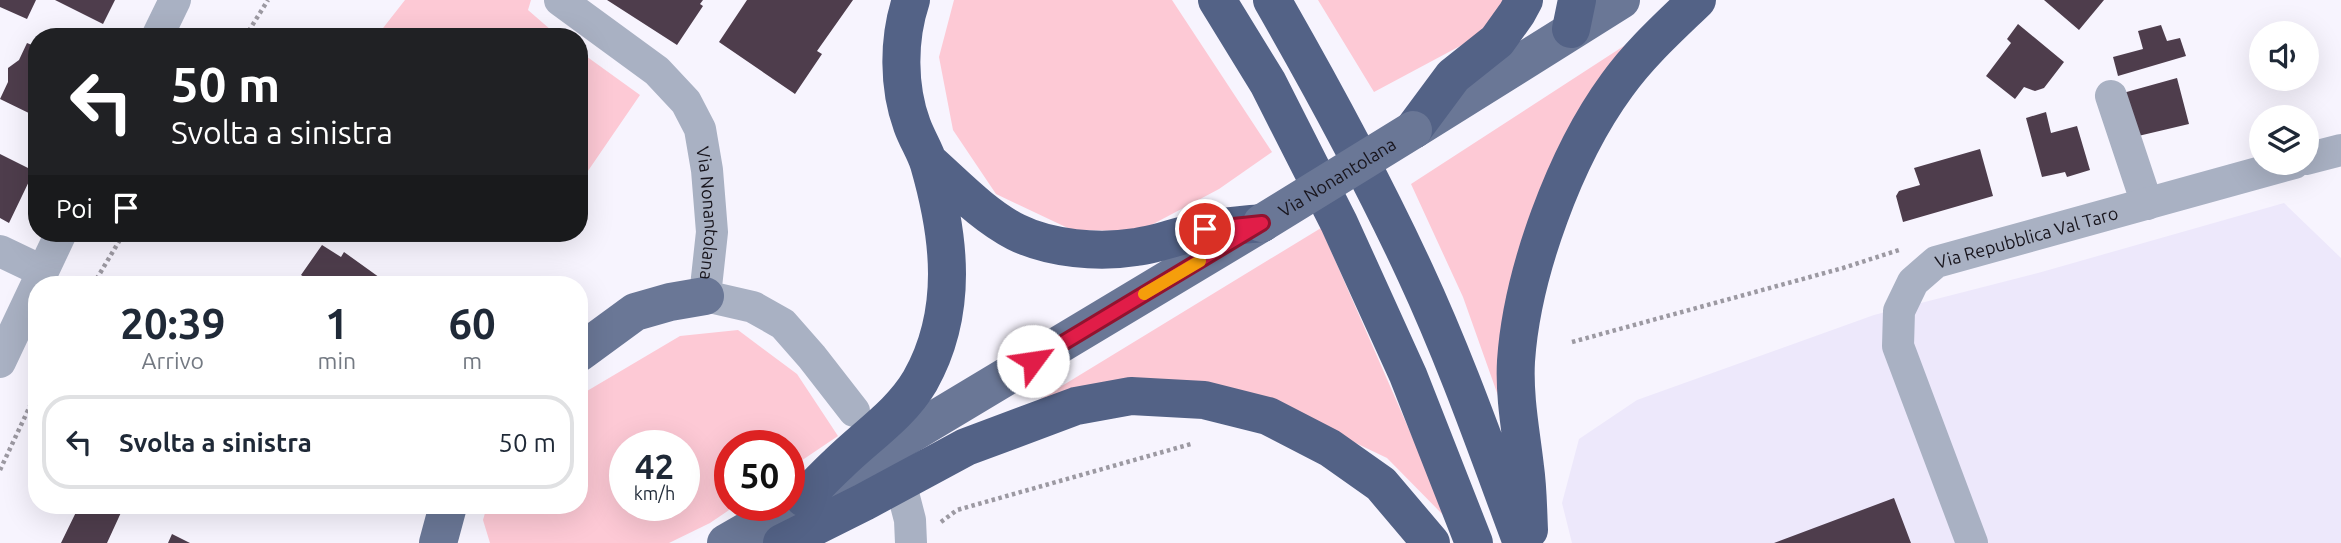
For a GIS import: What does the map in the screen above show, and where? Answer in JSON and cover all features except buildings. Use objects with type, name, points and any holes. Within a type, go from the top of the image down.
[{"type":"highway","points":[[805,497],[899,409],[919,383],[935,349],[946,311],[947,266],[942,220],[929,162],[912,126],[903,94],[902,57],[906,16],[911,0]]},
{"type":"highway","points":[[1217,0],[1268,83],[1339,223],[1408,375],[1474,543]]},
{"type":"highway","points":[[1272,0],[1331,102],[1415,272],[1453,361],[1522,543]]},
{"type":"highway","points":[[1413,130],[1453,76],[1497,41],[1524,0]]},
{"type":"highway","points":[[1530,543],[1525,469],[1517,416],[1516,361],[1528,282],[1550,211],[1589,131],[1616,85],[1657,38],[1697,0]]},
{"type":"highway","points":[[929,162],[996,220],[1016,232],[1058,245],[1101,249],[1135,248],[1205,229],[1262,223]]},
{"type":"highway","points":[[782,543],[966,447],[1076,407],[1131,396],[1204,400],[1268,416],[1330,448],[1381,484],[1431,543]]},
{"type":"main road","name":"Via Nonantolana","points":[[805,497],[1413,130],[1574,15],[1621,0]]},
{"type":"main road","points":[[588,346],[635,312],[705,296]]},
{"type":"main road","points":[[438,543],[446,514]]},
{"type":"main road","points":[[464,543],[465,514]]},
{"type":"main road","name":"Via Nonantolana","points":[[726,543],[764,521]]},
{"type":"street","points":[[161,28],[174,0]]},
{"type":"street","name":"Via Nonantolana","points":[[560,0],[657,71],[686,102],[700,129],[707,170],[712,232],[705,296],[753,307],[783,324],[813,356],[854,411]]},
{"type":"street","points":[[2111,96],[2147,204]]},
{"type":"street","points":[[2319,155],[2341,149]]},
{"type":"street","name":"Via Repubblica Val Taro","points":[[1972,543],[1898,346],[1899,311],[1913,282],[1936,262],[2251,175]]},
{"type":"street","points":[[40,276],[56,242]]},
{"type":"street","points":[[0,251],[42,271]]},
{"type":"street","points":[[0,362],[28,301]]},
{"type":"street","points":[[903,493],[911,520],[925,538]]},
{"type":"path","points":[[251,28],[268,0]]},
{"type":"path","points":[[98,276],[119,242]]},
{"type":"path","points":[[0,470],[28,410]]},
{"type":"path","points":[[925,538],[957,510],[1191,444]]},
{"type":"shaded area","points":[[405,0],[531,0],[528,10],[549,28],[383,28]]},
{"type":"shaded area","points":[[954,0],[1172,0],[1272,152],[1219,189],[1140,231],[1072,230],[996,194],[953,130],[939,57]]},
{"type":"shaded area","points":[[1318,0],[1510,0],[1490,30],[1374,92]]},
{"type":"shaded area","points":[[1670,16],[1542,216],[1512,435],[1463,297],[1411,184]]},
{"type":"shaded area","points":[[588,57],[640,95],[588,171]]},
{"type":"shaded area","points":[[2284,203],[2341,258],[2341,543],[1572,543],[1562,503],[1579,439],[1637,400],[1874,315],[2038,273]]},
{"type":"shaded area","points":[[1321,228],[1449,521],[1387,458],[1264,399],[1029,406]]},
{"type":"shaded area","points":[[738,330],[797,374],[838,436],[805,458],[805,430],[714,430],[714,520],[669,543],[490,543],[483,520],[485,514],[588,514],[588,390],[680,336]]},
{"type":"slow traffic","points":[[1144,294],[1200,261]]},
{"type":"route","points":[[1033,361],[1262,223],[1205,229]]}]
